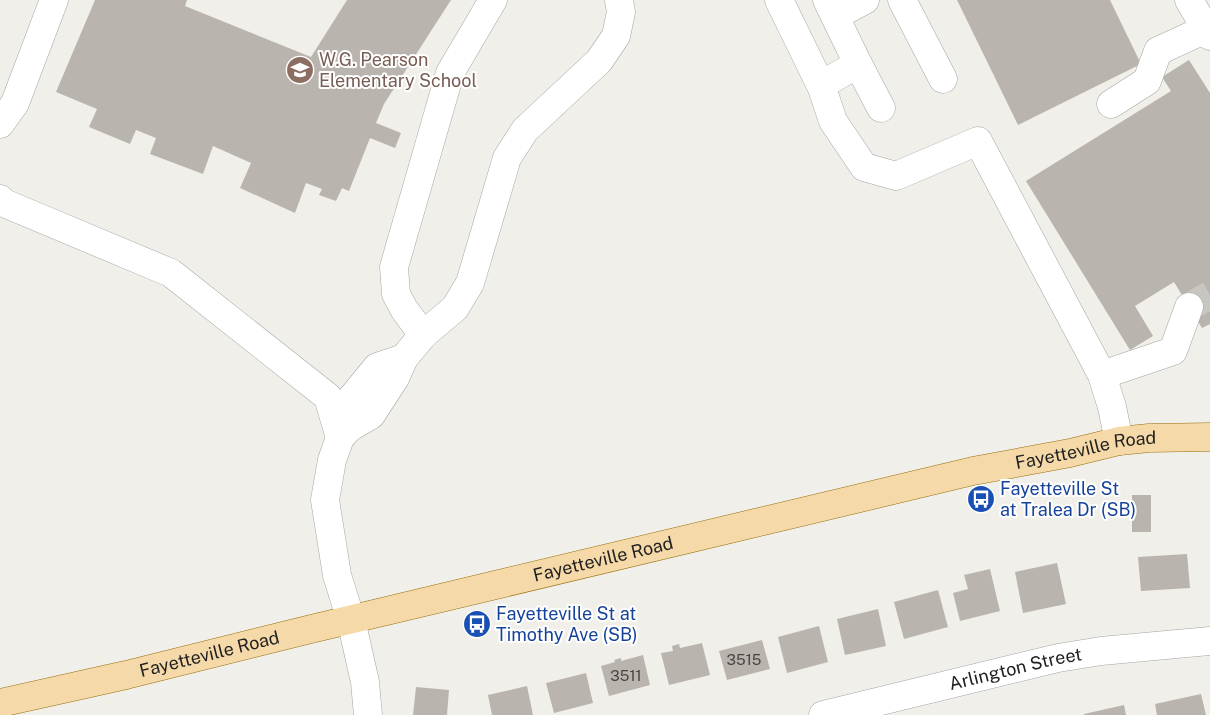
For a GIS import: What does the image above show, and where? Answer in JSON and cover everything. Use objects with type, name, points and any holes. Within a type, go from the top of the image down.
[{"type":"main road","name":"Fayetteville Road","points":[[0,703],[117,677],[973,471],[1070,453],[1119,441],[1149,438],[1210,437]]},
{"type":"street","points":[[0,124],[15,103],[54,0]]},
{"type":"street","points":[[423,335],[404,309],[396,294],[394,268],[450,72],[494,0]]},
{"type":"street","points":[[368,715],[365,682],[351,620],[337,575],[325,500],[332,460],[345,433],[350,400],[377,367],[404,358],[423,335],[455,308],[470,282],[507,158],[525,130],[600,62],[616,36],[621,12],[619,0]]},
{"type":"street","points":[[779,0],[821,85],[832,121],[864,167],[896,176],[978,141],[1102,375],[1112,407],[1119,441]]},
{"type":"street","points":[[865,0],[831,8],[881,108]]},
{"type":"street","points":[[902,0],[943,79]]},
{"type":"street","points":[[1111,104],[1146,81],[1158,51],[1208,33],[1189,0]]},
{"type":"street","points":[[821,85],[858,64]]},
{"type":"street","points":[[0,199],[171,274],[328,397],[345,433]]},
{"type":"street","points":[[1102,375],[1173,351],[1189,307]]},
{"type":"street","name":"Arlington Street","points":[[823,715],[1058,658],[1101,651],[1210,641]]},
{"type":"building","points":[[95,0],[187,0],[185,6],[311,57],[347,0],[451,0],[384,104],[376,123],[401,133],[395,148],[370,138],[349,191],[342,188],[336,201],[319,195],[322,189],[306,183],[295,213],[240,188],[251,163],[213,146],[203,174],[150,154],[156,138],[136,130],[130,144],[89,127],[97,109],[56,92]]},
{"type":"building","points":[[957,0],[1110,0],[1141,64],[1018,125]]},
{"type":"building","points":[[1189,60],[1210,93],[1210,324],[1202,328],[1174,282],[1135,306],[1153,336],[1130,350],[1026,181],[1171,91],[1162,77]]},
{"type":"building","points":[[1132,495],[1151,495],[1151,532],[1132,532]]},
{"type":"building","points":[[1187,554],[1190,588],[1141,591],[1138,557]]},
{"type":"building","points":[[1057,563],[1066,604],[1023,613],[1015,572]]},
{"type":"building","points":[[990,569],[1000,611],[960,621],[953,593],[968,589],[964,575]]},
{"type":"building","points":[[938,590],[948,627],[904,639],[894,602]]},
{"type":"building","points":[[878,609],[886,646],[845,655],[837,619]]},
{"type":"building","points":[[819,626],[828,662],[787,673],[778,637]]},
{"type":"building","points":[[762,640],[770,669],[727,680],[719,651]]},
{"type":"building","points":[[702,643],[710,675],[669,685],[661,653],[673,651],[672,646],[679,644],[680,648]]},
{"type":"building","points":[[643,655],[650,685],[609,696],[601,666],[621,658],[621,661]]},
{"type":"building","points":[[586,673],[593,703],[554,713],[546,683]]},
{"type":"building","points":[[527,686],[533,715],[492,715],[488,695]]},
{"type":"building","points":[[416,687],[449,690],[447,715],[413,715]]},
{"type":"building","points":[[1201,694],[1206,715],[1157,715],[1155,704]]},
{"type":"building","points":[[1124,705],[1126,715],[1084,715],[1084,714]]},
{"type":"tunnel","points":[[1189,307],[1210,295]]},
{"type":"place","name":"W.G. Pearson Elementary School","points":[[300,70]]},
{"type":"place","name":"Fayetteville St at Tralea Dr (SB)","points":[[981,499]]},
{"type":"place","name":"Fayetteville St at Timothy Ave (SB)","points":[[477,624]]}]
